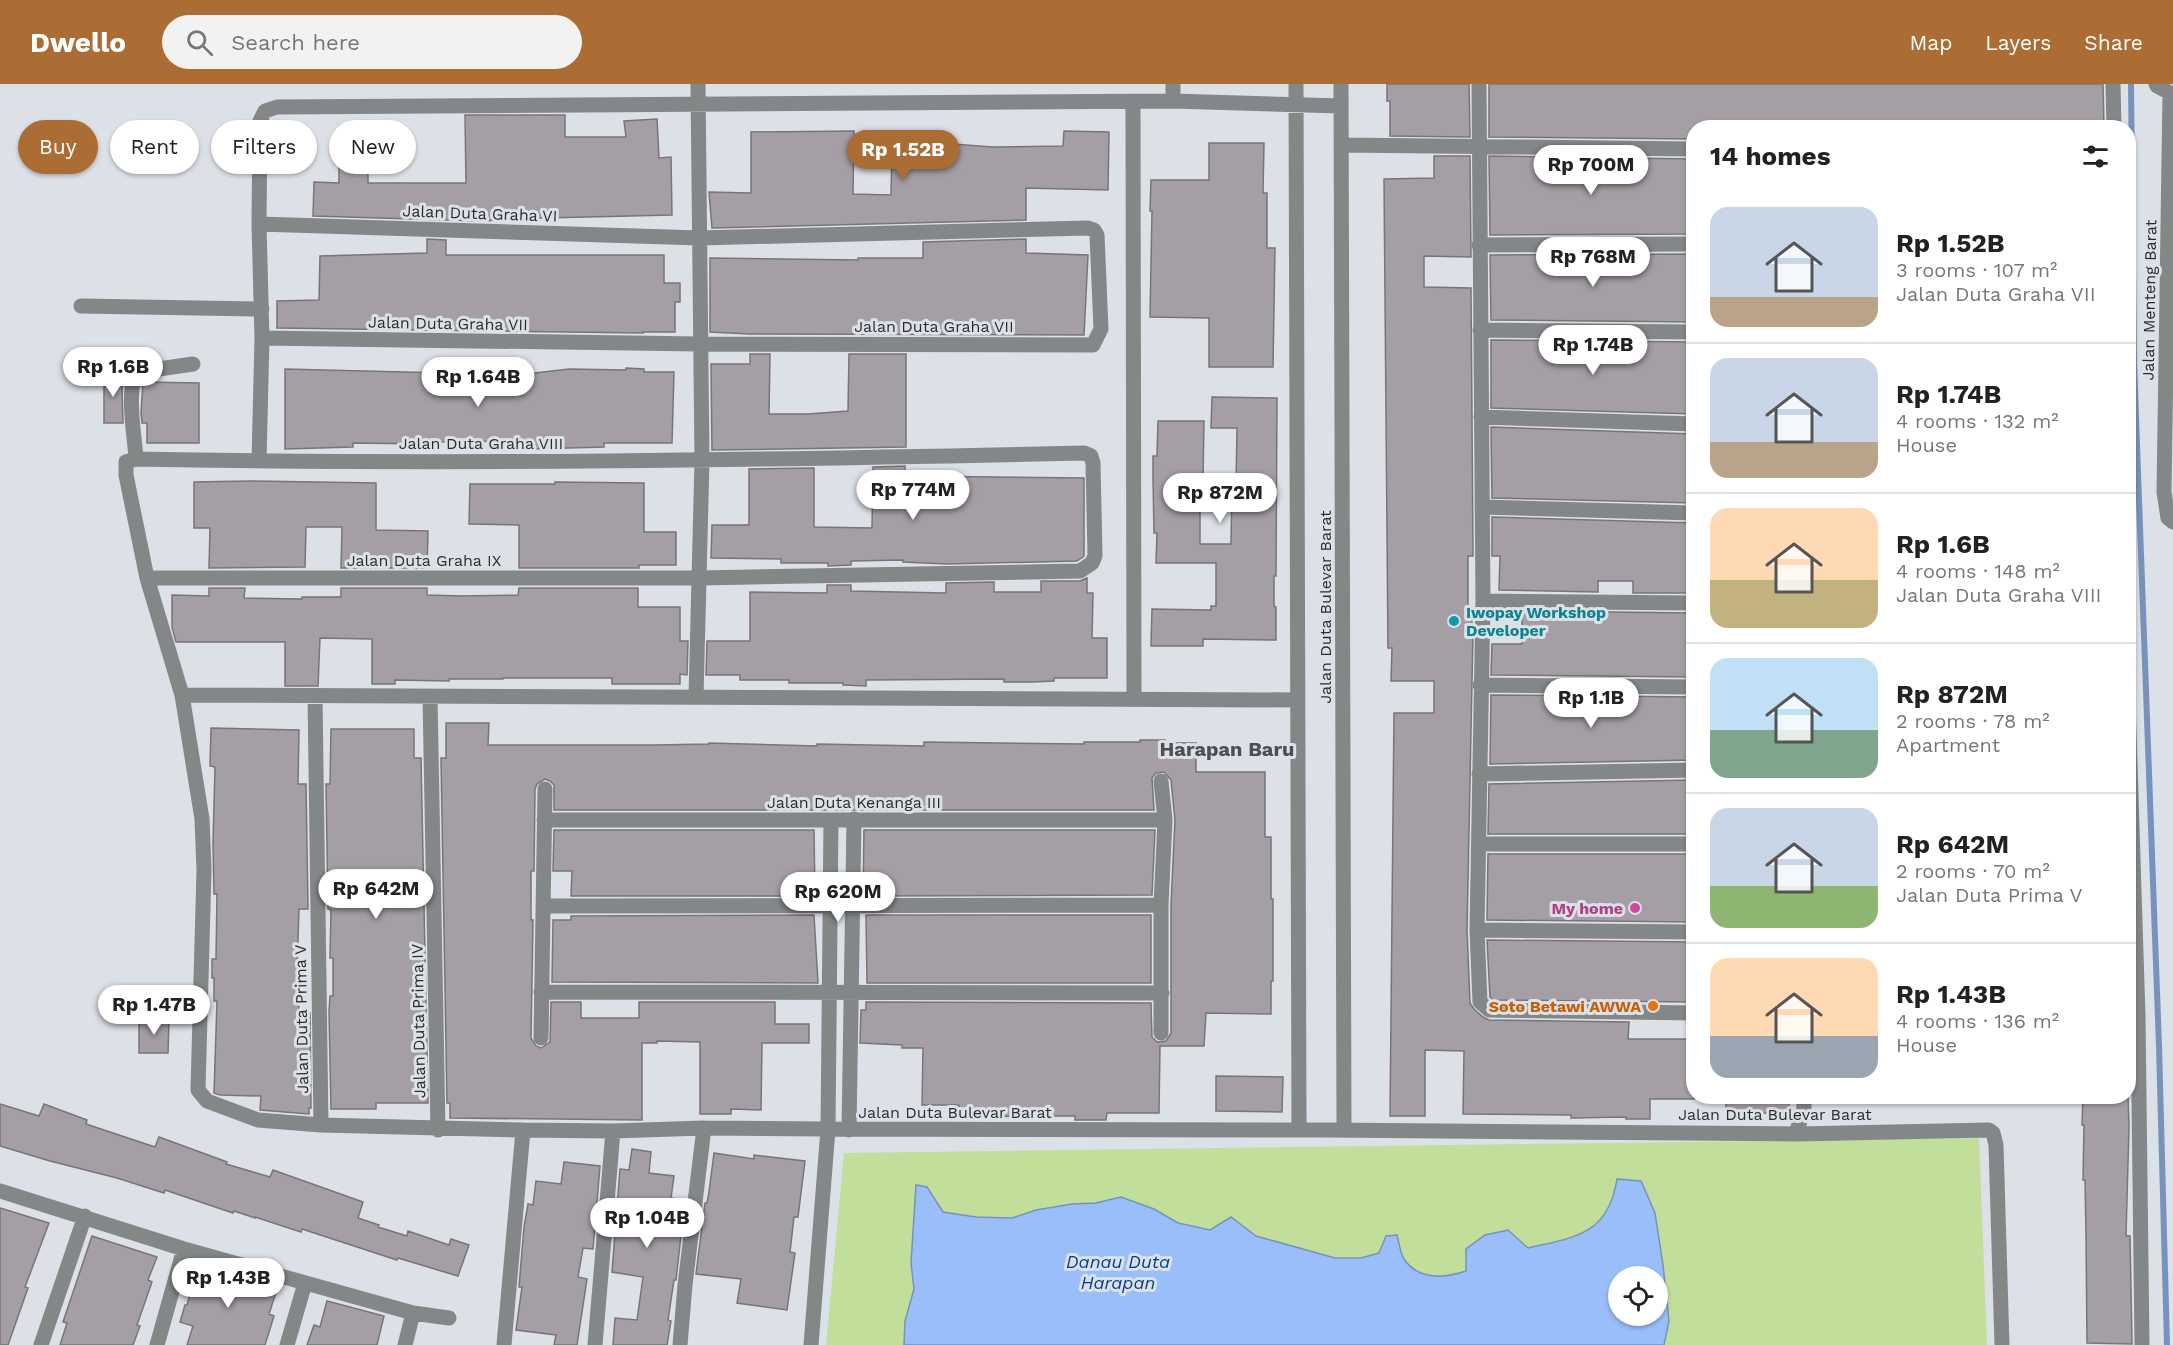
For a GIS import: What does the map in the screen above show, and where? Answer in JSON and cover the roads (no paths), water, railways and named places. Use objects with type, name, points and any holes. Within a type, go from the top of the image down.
[{"type":"street","points":[[696,697],[702,461],[698,84]]},
{"type":"street","points":[[1173,84],[1173,101]]},
{"type":"street","name":"Jalan Duta Bulevar Barat","points":[[1296,84],[1301,105],[1298,700],[1299,1130]]},
{"type":"street","name":"Jalan Duta Bulevar Barat","points":[[1341,84],[1338,106],[1341,145],[1344,1130]]},
{"type":"street","points":[[1479,84],[1484,601],[1480,685],[1477,930],[1480,1002],[1489,1010],[1686,1013]]},
{"type":"street","points":[[2112,84],[2114,120]]},
{"type":"street","name":"Jalan Menteng Barat","points":[[2156,84],[2171,93],[2170,291],[2163,492],[2168,518],[2173,522]]},
{"type":"street","points":[[259,461],[262,338],[259,224],[260,122],[265,111],[277,107],[1173,101],[1338,106]]},
{"type":"street","points":[[1133,103],[1134,699]]},
{"type":"street","points":[[1341,145],[1686,149]]},
{"type":"street","name":"Jalan Duta Graha VI","points":[[259,224],[700,238]]},
{"type":"street","name":"Jalan Duta Graha VII","points":[[262,338],[700,344],[1093,345],[1101,330],[1097,235],[1094,230],[1088,228],[700,238]]},
{"type":"street","points":[[1479,245],[1686,244]]},
{"type":"street","points":[[81,306],[262,309]]},
{"type":"street","points":[[1480,330],[1686,332]]},
{"type":"street","points":[[136,459],[133,378],[138,372],[194,364]]},
{"type":"street","points":[[1481,417],[1686,424]]},
{"type":"street","name":"Jalan Duta Graha VIII","points":[[136,459],[702,461],[1084,453],[1090,456],[1093,463],[1095,556],[1092,563],[1080,571],[700,578]]},
{"type":"street","name":"Jalan Duta Bulevar Barat","points":[[136,459],[126,462],[124,468],[147,578],[182,695],[193,752],[204,839],[198,1090],[207,1101],[258,1120],[438,1130],[613,1131],[704,1128],[1796,1134],[1989,1130],[1993,1133],[1995,1145],[2002,1345]]},
{"type":"street","points":[[1482,507],[1686,513]]},
{"type":"street","name":"Jalan Duta Graha IX","points":[[147,578],[700,578]]},
{"type":"street","points":[[1484,601],[1686,603]]},
{"type":"street","points":[[1480,685],[1686,687]]},
{"type":"street","points":[[182,695],[1298,700]]},
{"type":"street","name":"Jalan Duta Prima V","points":[[315,696],[321,1125]]},
{"type":"street","name":"Jalan Duta Prima IV","points":[[430,696],[438,1130]]},
{"type":"street","points":[[1479,774],[1686,770]]},
{"type":"street","points":[[1161,781],[1165,820],[1161,905],[1161,1033]]},
{"type":"street","points":[[541,1038],[545,789]]},
{"type":"street","points":[[849,1130],[854,819]]},
{"type":"street","name":"Jalan Duta Kenanga III","points":[[544,820],[1165,820]]},
{"type":"street","points":[[811,1345],[828,1129],[831,820]]},
{"type":"street","points":[[1479,844],[1686,844]]},
{"type":"street","points":[[544,906],[1161,905]]},
{"type":"street","points":[[1477,930],[1686,932]]},
{"type":"street","points":[[542,992],[1162,993]]},
{"type":"street","points":[[1796,1134],[1804,1104]]},
{"type":"street","points":[[2135,1104],[2142,1345]]},
{"type":"street","points":[[680,1345],[704,1128]]},
{"type":"street","points":[[504,1345],[523,1130]]},
{"type":"street","points":[[595,1345],[613,1131]]},
{"type":"street","points":[[0,1191],[184,1249],[413,1314],[449,1318]]},
{"type":"street","points":[[41,1345],[85,1216]]},
{"type":"street","points":[[157,1345],[184,1249]]},
{"type":"street","points":[[287,1345],[305,1283]]},
{"type":"street","points":[[405,1345],[413,1314]]},
{"type":"water","name":"Danau Duta Harapan","points":[[1617,1179],[1641,1181],[1655,1213],[1663,1266],[1608,1266],[1608,1326],[1668,1326],[1664,1345],[904,1345],[905,1321],[914,1289],[911,1263],[916,1185],[927,1187],[943,1212],[976,1217],[1012,1218],[1036,1210],[1096,1203],[1121,1197],[1154,1209],[1178,1223],[1210,1230],[1231,1217],[1256,1236],[1335,1258],[1361,1258],[1379,1253],[1386,1236],[1397,1235],[1403,1257],[1410,1266],[1433,1276],[1466,1271],[1466,1249],[1485,1235],[1508,1230],[1528,1248],[1575,1236],[1598,1223],[1613,1198]]},
{"type":"waterway","points":[[2131,84],[2131,120]]},
{"type":"waterway","points":[[2136,418],[2159,1046],[2167,1345]]},
{"type":"place","name":"Iwopay Workshop Developer","points":[[1454,621]]},
{"type":"place","name":"My home","points":[[1635,908]]},
{"type":"place","name":"Soto Betawi AWWA","points":[[1653,1006]]},
{"type":"district","name":"Harapan Baru","points":[[1227,749]]}]
